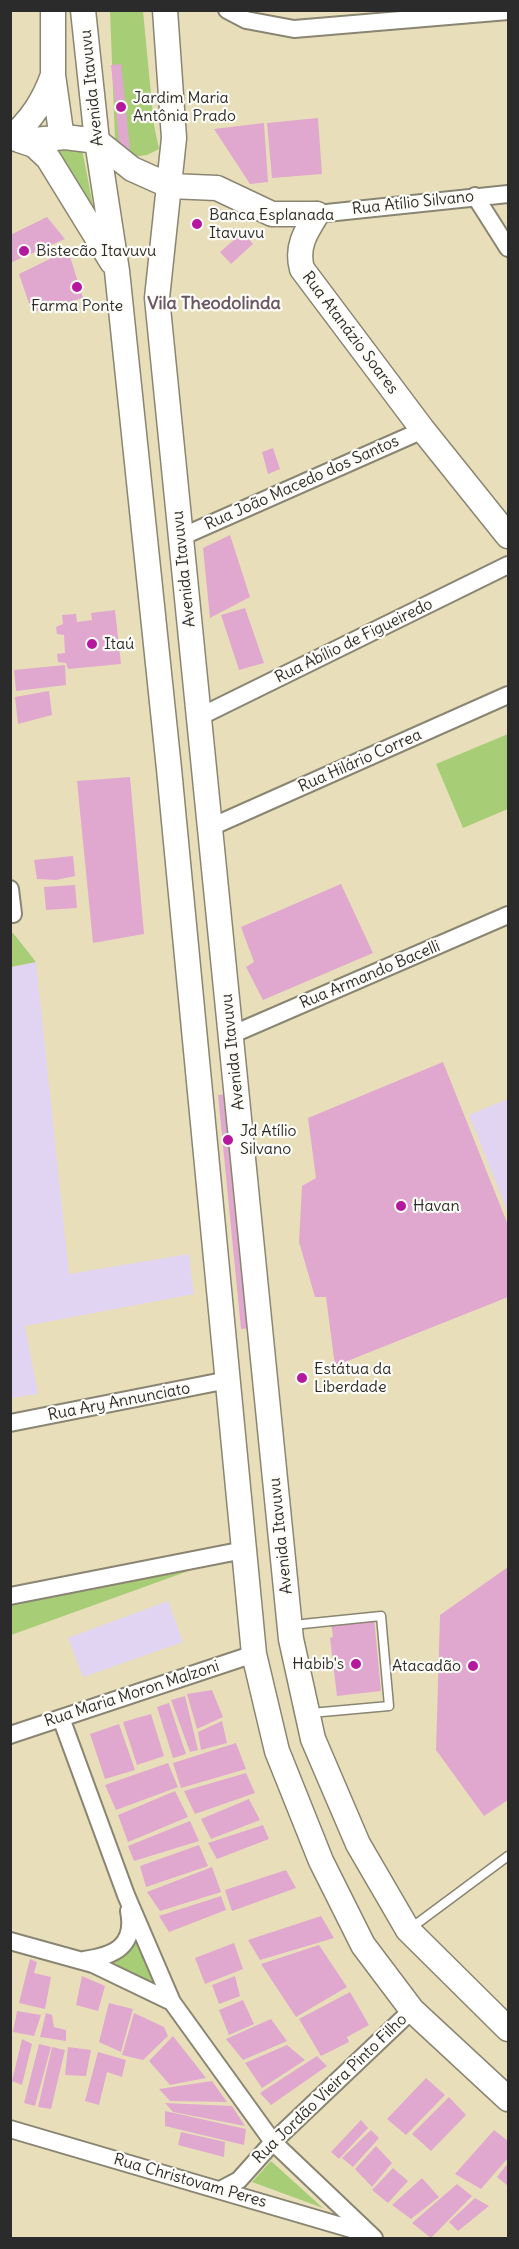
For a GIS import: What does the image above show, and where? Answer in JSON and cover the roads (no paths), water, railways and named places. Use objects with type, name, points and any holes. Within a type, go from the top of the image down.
[{"type":"main road","points":[[53,10],[53,75],[61,132],[65,137]]},
{"type":"main road","name":"Avenida Itavuvu","points":[[83,10],[97,141],[117,271],[169,769],[254,1654],[277,1751],[321,1861],[363,1945],[412,2010],[508,2099]]},
{"type":"main road","name":"Avenida Itavuvu","points":[[165,10],[174,138],[157,297],[290,1625],[313,1739],[358,1844],[408,1930],[508,2029]]},
{"type":"main road","points":[[53,75],[48,90],[31,119],[10,139],[24,141],[65,137],[97,141],[132,169],[170,186],[217,188],[272,214],[317,214]]},
{"type":"main road","name":"Avenida Itavuvu","points":[[24,141],[34,145],[48,158],[117,271]]},
{"type":"main road","name":"Rua Atanázio Soares","points":[[317,214],[300,244],[299,256],[302,269],[423,430],[508,536]]},
{"type":"main road","points":[[169,769],[192,813],[211,828]]},
{"type":"main road","points":[[228,1380],[252,1386],[269,1414]]},
{"type":"main road","points":[[254,1654],[275,1643],[290,1625]]},
{"type":"street","points":[[226,10],[246,20],[294,29],[358,17],[508,11]]},
{"type":"street","name":"Rua Atílio Silvano","points":[[317,214],[508,194]]},
{"type":"street","points":[[475,196],[508,248]]},
{"type":"street","name":"Rua João Macedo dos Santos","points":[[181,537],[423,430]]},
{"type":"street","name":"Rua Abílio de Figueiredo","points":[[199,717],[508,565]]},
{"type":"street","name":"Rua Hilário Correa","points":[[211,828],[508,695]]},
{"type":"street","points":[[10,888],[13,914]]},
{"type":"street","name":"Rua Armando Bacelli","points":[[231,1035],[508,915]]},
{"type":"street","name":"Rua Ary Annunciato","points":[[10,1423],[228,1380]]},
{"type":"street","points":[[10,1596],[244,1550]]},
{"type":"street","name":"Rua Maria Moron Malzoni","points":[[10,1735],[254,1654]]},
{"type":"street","points":[[61,1718],[126,1895],[172,2002],[273,2142],[371,2236]]},
{"type":"street","points":[[83,1961],[108,1957],[127,1938],[131,1922],[126,1895]]},
{"type":"street","points":[[10,1941],[83,1961],[172,2002]]},
{"type":"street","name":"Rua Jordão Vieira Pinto Filho","points":[[220,2190],[239,2180],[273,2142],[412,2010]]},
{"type":"street","name":"Rua Christovam Peres","points":[[10,2129],[371,2236]]},
{"type":"lane","points":[[290,1625],[381,1616],[390,1706],[308,1714]]},
{"type":"lane","points":[[408,1930],[508,1856]]},
{"type":"place","name":"Jardim Maria Antônia Prado","points":[[121,107]]},
{"type":"place","name":"Banca Esplanada Itavuvu","points":[[197,224]]},
{"type":"place","name":"Bistecão Itavuvu","points":[[24,251]]},
{"type":"place","name":"Farma Ponte","points":[[77,287]]},
{"type":"place","name":"Itaú","points":[[92,644]]},
{"type":"place","name":"Jd Atílio Silvano","points":[[228,1140]]},
{"type":"place","name":"Havan","points":[[401,1206]]},
{"type":"place","name":"Estátua da Liberdade","points":[[302,1378]]},
{"type":"place","name":"Habib's","points":[[356,1664]]},
{"type":"place","name":"Atacadão","points":[[473,1666]]},
{"type":"district","name":"Vila Theodolinda","points":[[214,304]]}]
